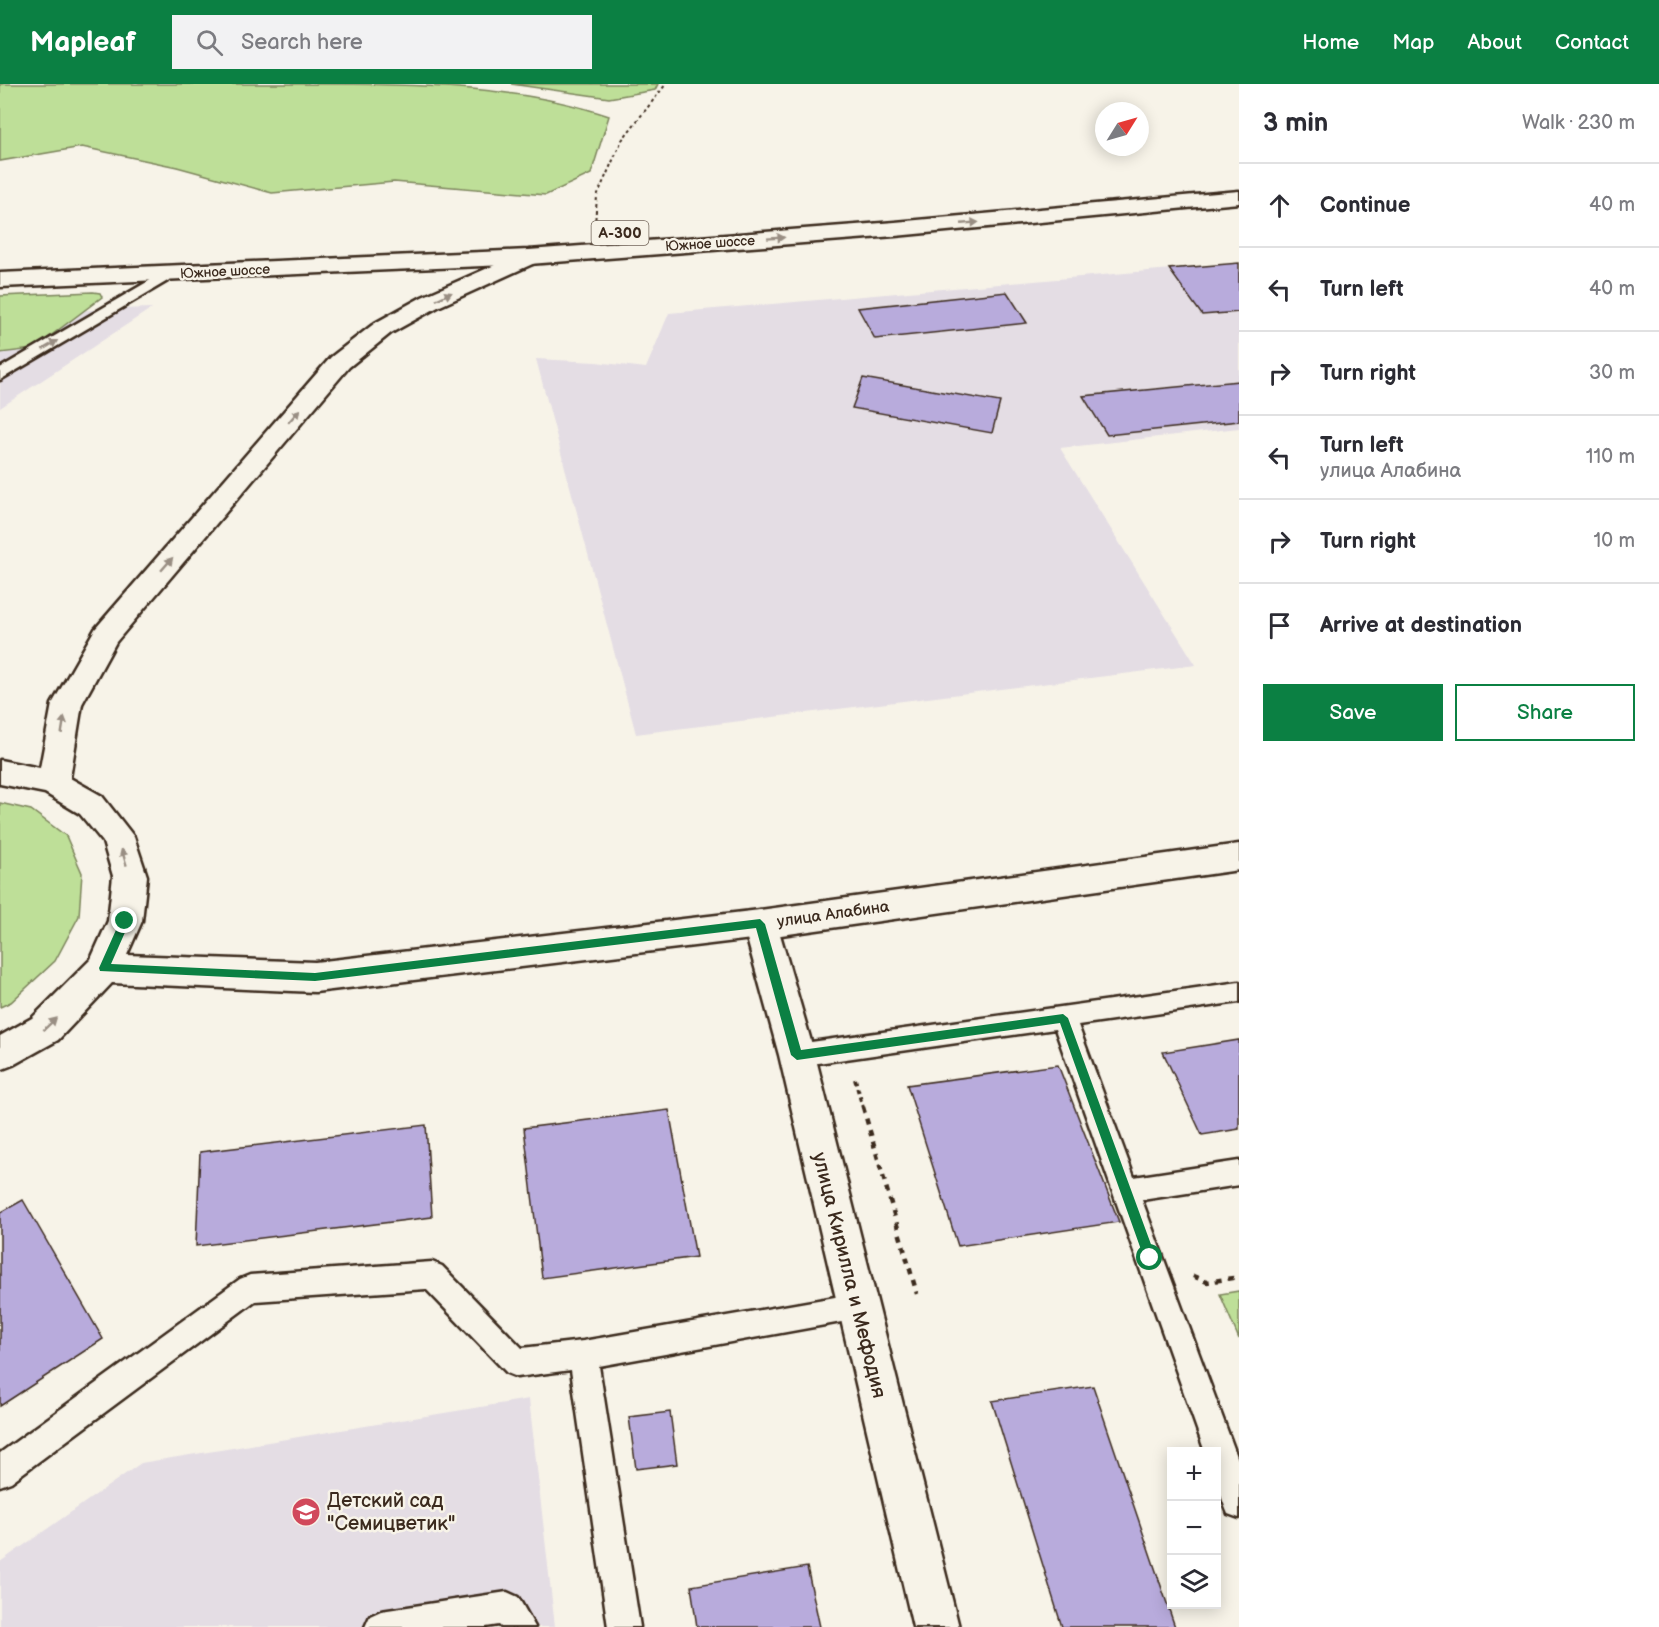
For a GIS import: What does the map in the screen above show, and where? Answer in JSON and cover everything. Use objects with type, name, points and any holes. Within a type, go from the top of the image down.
[{"type":"main road","name":"Южное шоссе","points":[[0,265],[351,250],[594,235],[918,212],[1239,182]]},
{"type":"main road","name":"Южное шоссе","points":[[0,280],[529,257],[907,228],[1239,197]]},
{"type":"main road","points":[[53,783],[67,704],[105,636],[340,362],[382,328],[430,302],[529,257]]},
{"type":"main road","points":[[0,772],[53,783],[91,805],[118,837],[130,876],[125,921],[104,968],[45,1029],[0,1054]]},
{"type":"main road","name":"улица Алабина","points":[[104,968],[315,977],[760,924],[1239,857]]},
{"type":"main road","name":"улица Кирилла и Мефодия","points":[[760,924],[797,1055],[936,1627]]},
{"type":"lane","points":[[0,375],[171,273]]},
{"type":"lane","points":[[797,1055],[1239,992]]},
{"type":"lane","points":[[1063,1018],[1239,1503]]},
{"type":"lane","points":[[1126,1190],[1239,1173]]},
{"type":"lane","points":[[0,1471],[250,1287],[432,1275],[517,1363],[584,1355],[858,1306]]},
{"type":"lane","points":[[584,1355],[624,1627]]},
{"type":"lane","points":[[381,1627],[507,1608],[519,1627]]},
{"type":"path","points":[[594,235],[597,196],[622,140],[666,84]]},
{"type":"path","points":[[847,1048],[917,1294]]},
{"type":"shaded area","points":[[1239,263],[1239,428],[1060,448],[1196,665],[636,734],[536,359],[596,362],[646,368],[669,313]]},
{"type":"shaded area","points":[[152,308],[0,408],[0,313]]},
{"type":"shaded area","name":"Детский сад \"Семицветик\"","points":[[529,1399],[555,1627],[0,1627],[0,1562],[141,1463]]},
{"type":"green space","points":[[0,84],[343,84],[460,88],[537,98],[574,105],[609,116],[591,174],[546,195],[394,182],[272,193],[177,167],[82,147],[0,161]]},
{"type":"green space","points":[[511,84],[658,84],[655,90],[609,98]]},
{"type":"green space","points":[[100,293],[102,297],[33,349],[0,353],[0,296]]},
{"type":"green space","points":[[0,803],[31,810],[66,836],[82,873],[79,916],[55,961],[11,1002],[0,1007]]},
{"type":"green space","points":[[1239,1291],[1239,1339],[1220,1294]]},
{"type":"building","points":[[1239,263],[1239,312],[1202,315],[1169,269]]},
{"type":"building","points":[[1007,292],[1027,323],[875,339],[858,308]]},
{"type":"building","points":[[863,378],[1000,402],[992,433],[852,408]]},
{"type":"building","points":[[1239,381],[1239,421],[1107,435],[1083,396]]},
{"type":"building","points":[[1239,1040],[1239,1129],[1202,1135],[1163,1052]]},
{"type":"building","points":[[1058,1065],[1119,1222],[958,1246],[907,1085]]},
{"type":"building","points":[[669,1110],[696,1257],[542,1278],[524,1128]]},
{"type":"building","points":[[426,1125],[432,1217],[196,1246],[200,1152]]},
{"type":"building","points":[[23,1200],[103,1339],[0,1406],[0,1213]]},
{"type":"building","points":[[1093,1386],[1175,1627],[1062,1627],[992,1401]]},
{"type":"building","points":[[670,1412],[677,1464],[636,1469],[629,1417]]},
{"type":"building","points":[[807,1567],[820,1627],[697,1627],[691,1586]]},
{"type":"place","name":"Детский сад \"Семицветик\"","points":[[306,1512]]},
{"type":"route","points":[[125,921],[104,968],[315,977],[760,924],[797,1055],[1063,1018],[1150,1258]]}]
